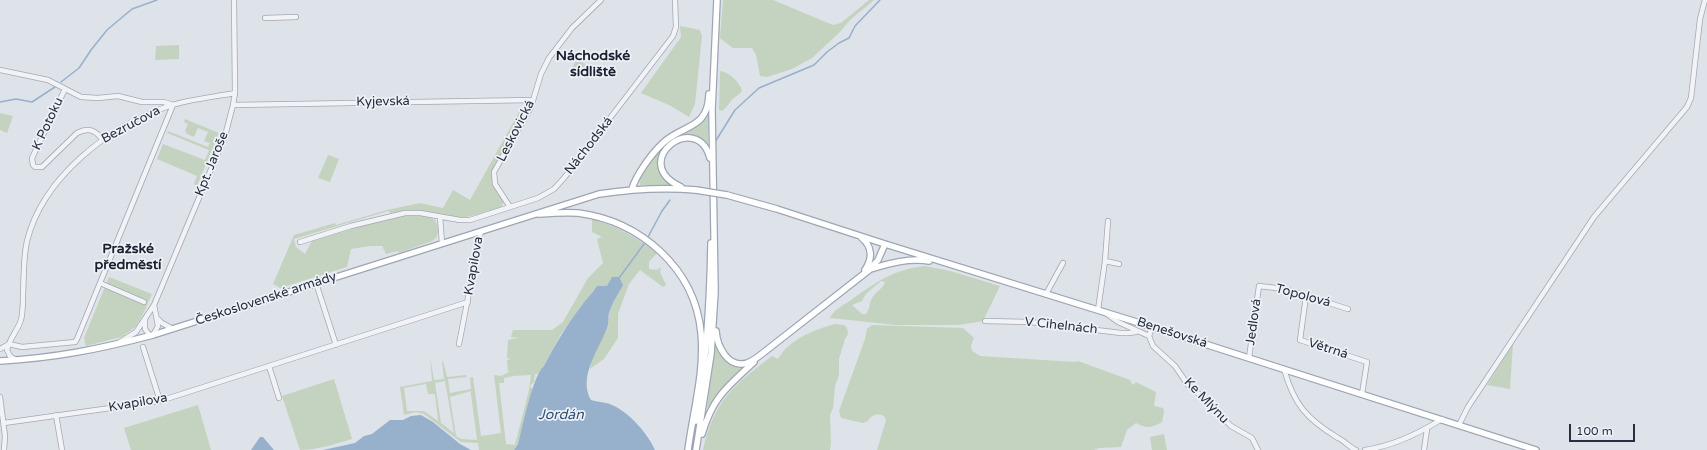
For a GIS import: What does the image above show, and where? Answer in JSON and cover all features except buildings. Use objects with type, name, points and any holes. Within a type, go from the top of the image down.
[{"type":"main road","points":[[689,450],[698,410],[706,355],[709,313],[712,208],[713,60],[717,0]]},
{"type":"main road","points":[[632,189],[635,180],[663,142],[688,129],[705,113],[713,60]]},
{"type":"main road","points":[[685,189],[671,181],[662,169],[663,154],[672,142],[682,139],[696,140],[704,146],[709,153],[712,166]]},
{"type":"main road","name":"Benešovská","points":[[526,216],[599,194],[632,189],[685,189],[727,195],[777,209],[948,264],[1105,312],[1536,450]]},
{"type":"main road","points":[[697,450],[710,360],[715,292],[716,268],[712,208]]},
{"type":"main road","points":[[526,216],[577,213],[600,218],[620,225],[642,236],[660,250],[684,280],[696,306],[702,342],[689,450]]},
{"type":"main road","name":"Československé armády","points":[[0,361],[63,355],[116,345],[173,329],[526,216]]},
{"type":"main road","points":[[859,236],[866,241],[871,251],[870,261],[860,276]]},
{"type":"main road","points":[[869,270],[880,256],[885,244]]},
{"type":"main road","points":[[715,292],[716,337],[719,346],[726,356],[733,362],[743,364],[748,363],[763,353],[869,270],[886,264],[916,259],[948,264]]},
{"type":"main road","points":[[697,450],[708,416],[723,391],[763,353]]},
{"type":"street","name":"Kpt. Jaroše","points":[[116,345],[136,332],[154,305],[225,136],[235,93],[234,0]]},
{"type":"street","name":"Leskovická","points":[[510,207],[495,184],[494,172],[531,107],[541,74],[557,47],[580,20],[601,0]]},
{"type":"street","name":"Náchodská","points":[[300,242],[404,213],[420,213],[466,220],[530,201],[554,189],[673,36],[676,27],[676,0]]},
{"type":"street","points":[[1459,425],[1468,407],[1591,222],[1687,107],[1691,98],[1700,19],[1705,0]]},
{"type":"street","points":[[265,18],[296,17]]},
{"type":"street","points":[[0,70],[48,80],[81,97],[118,96],[142,102],[164,102],[173,104],[82,330],[75,342],[22,347],[9,344],[0,349]]},
{"type":"street","name":"K Potoku","points":[[65,89],[32,158],[33,165],[35,167],[42,167],[82,130],[92,130],[102,139]]},
{"type":"street","name":"Bezručova","points":[[9,344],[21,319],[24,256],[32,226],[46,200],[68,171],[102,139],[133,121],[173,104],[235,93]]},
{"type":"street","name":"Kyjevská","points":[[233,105],[533,100]]},
{"type":"street","points":[[440,217],[442,243]]},
{"type":"street","points":[[1098,310],[1105,261],[1108,221]]},
{"type":"street","name":"Kvapilova","points":[[459,344],[481,231]]},
{"type":"street","points":[[1105,261],[1119,264]]},
{"type":"street","points":[[1046,294],[1063,263]]},
{"type":"street","points":[[100,283],[144,302]]},
{"type":"street","points":[[316,283],[336,345]]},
{"type":"street","name":"Topolová","points":[[1259,286],[1285,289],[1348,309]]},
{"type":"street","name":"Jedlová","points":[[1249,358],[1259,286]]},
{"type":"street","name":"Větrná","points":[[1306,296],[1300,340],[1367,362],[1362,394]]},
{"type":"street","name":"Kvapilova","points":[[4,423],[160,401],[468,302]]},
{"type":"street","points":[[146,318],[145,328],[151,335],[158,328],[154,305]]},
{"type":"street","points":[[1105,312],[1118,322],[1136,332],[1149,336],[1152,327]]},
{"type":"street","points":[[155,315],[162,323],[173,329]]},
{"type":"street","name":"V Cihelnách","points":[[985,321],[1030,322],[1129,334],[1136,332]]},
{"type":"street","name":"Ke Mlýnu","points":[[1149,336],[1153,346],[1175,366],[1188,385],[1231,426],[1252,438],[1258,450]]},
{"type":"street","points":[[9,344],[7,353],[16,360]]},
{"type":"street","points":[[143,347],[160,401]]},
{"type":"street","points":[[269,366],[279,398]]},
{"type":"street","points":[[1284,369],[1289,387],[1295,399],[1307,415],[1320,426],[1356,450]]},
{"type":"street","points":[[0,397],[6,439],[4,450]]},
{"type":"street","points":[[56,415],[62,450]]},
{"type":"street","points":[[1380,450],[1427,429],[1442,419]]},
{"type":"street","points":[[1424,450],[1427,429]]},
{"type":"street","points":[[1365,450],[1385,447]]},
{"type":"green space","points":[[723,0],[773,0],[833,25],[841,23],[869,0],[874,0],[850,20],[839,33],[812,58],[792,69],[767,77],[760,76],[756,55],[752,48],[733,48],[720,38]]},
{"type":"green space","points":[[680,26],[700,30],[702,36],[695,104],[689,117],[671,106],[641,93],[681,37]]},
{"type":"green space","points":[[179,45],[179,59],[155,60],[156,46]]},
{"type":"green space","points":[[577,59],[593,69],[588,79],[576,72],[574,77],[569,74]]},
{"type":"green space","points":[[720,71],[727,73],[734,78],[742,91],[722,111],[719,110]]},
{"type":"green space","points":[[519,112],[523,114],[492,172],[494,186],[504,201],[501,208],[463,218],[423,211],[410,210],[391,213],[388,211],[294,239],[296,247],[305,254],[312,241],[401,214],[423,215],[435,220],[439,230],[436,238],[432,241],[399,253],[398,251],[386,254],[382,246],[351,249],[347,267],[280,288],[273,284],[294,235],[335,223],[336,225],[387,210],[420,203],[443,208],[453,190],[470,200]]},
{"type":"green space","points":[[0,113],[13,116],[7,133],[0,130]]},
{"type":"green space","points":[[708,113],[708,147],[694,137],[677,137],[696,126]]},
{"type":"green space","points":[[185,119],[219,133],[197,186],[194,184],[197,176],[157,159],[163,144],[205,160],[209,150],[167,133],[168,131],[208,147],[210,143],[204,141],[208,132],[198,128],[194,137],[187,134],[185,131],[188,124],[184,122]]},
{"type":"green space","points":[[668,142],[661,153],[659,164],[660,169],[670,185],[640,185],[639,179],[654,157]]},
{"type":"green space","points":[[328,155],[339,159],[330,182],[318,178]]},
{"type":"green space","points":[[592,219],[610,225],[634,237],[649,247],[657,253],[649,262],[649,269],[657,270],[661,267],[660,272],[666,285],[663,287],[640,270],[629,284],[618,314],[618,338],[604,359],[590,369],[593,357],[606,331],[609,320],[607,286],[597,286],[561,334],[544,366],[538,374],[535,374],[534,382],[530,386],[533,390],[525,422],[517,446],[514,450],[479,450],[478,443],[461,442],[424,414],[416,412],[404,415],[400,387],[432,381],[430,356],[434,380],[444,379],[443,361],[447,377],[466,375],[467,377],[448,379],[450,393],[471,389],[470,378],[473,377],[481,436],[501,433],[494,375],[501,376],[509,372],[507,360],[511,359],[507,358],[508,340],[518,338],[511,337],[513,330],[552,330],[563,322],[588,278],[603,263],[597,239],[602,237],[592,232]],"holes":[[[531,375],[529,390],[515,445],[506,444],[499,383],[504,383],[504,378]],[[445,381],[454,433],[441,423],[435,383]],[[426,384],[428,394],[435,394],[438,421],[424,411],[407,411],[404,388]],[[471,391],[477,440],[461,439],[456,436],[450,397]]]},
{"type":"green space","points":[[925,266],[950,271],[1000,286],[983,321],[959,325],[896,325],[830,318],[831,315],[839,308],[885,278],[904,270]],"holes":[[[881,281],[885,282],[872,298],[866,314],[862,314],[852,305],[862,301],[868,292]]]},
{"type":"green space","points":[[109,277],[152,294],[135,327],[125,334],[125,336],[86,346],[84,338]]},
{"type":"green space","points":[[835,324],[844,325],[847,328],[848,334],[839,359],[839,375],[835,386],[833,408],[830,415],[830,450],[703,450],[713,418],[727,395],[736,385],[772,356],[778,359],[789,346],[803,336],[818,329]]},
{"type":"green space","points":[[872,325],[963,328],[974,338],[971,345],[972,351],[980,356],[1078,361],[1130,380],[1133,385],[1136,382],[1156,392],[1154,406],[1163,408],[1164,412],[1162,422],[1155,426],[1149,427],[1136,423],[1127,430],[1121,447],[1099,448],[1094,450],[877,450],[886,420],[884,416],[875,415],[863,423],[841,418],[839,411],[865,339],[867,329]]},
{"type":"green space","points":[[1513,344],[1510,389],[1487,385]]},
{"type":"green space","points":[[715,345],[727,360],[743,368],[720,392],[709,408],[707,407]]},
{"type":"green space","points":[[334,379],[352,439],[319,448],[300,450],[282,396]]},
{"type":"green space","points":[[198,405],[211,450],[131,450],[124,428]]},
{"type":"green space","points":[[1164,434],[1167,450],[1152,450],[1150,437]]},
{"type":"water","name":"Jordán","points":[[612,277],[619,277],[623,285],[610,309],[605,334],[588,372],[587,391],[591,400],[612,405],[631,418],[648,437],[655,450],[514,450],[518,444],[532,391],[540,372],[565,329],[584,302],[597,286],[607,286]]},
{"type":"water","points":[[421,415],[433,422],[460,444],[471,450],[323,450],[355,443],[364,436],[372,434],[390,420],[403,420],[411,416]]},
{"type":"water","points":[[260,437],[263,437],[274,450],[251,450]]},
{"type":"waterway","points":[[61,82],[79,68],[107,30],[132,9],[157,0]]},
{"type":"waterway","points":[[715,142],[735,110],[759,88],[814,65],[827,52],[849,38],[855,26],[880,0]]},
{"type":"waterway","points":[[0,102],[16,99],[32,102],[55,87]]},
{"type":"waterway","points":[[648,237],[662,211],[670,200]]},
{"type":"waterway","points":[[619,278],[644,244]]},
{"type":"district","name":"Náchodské sídliště","points":[[593,64]]},
{"type":"district","name":"Pražské předměstí","points":[[128,258]]}]
